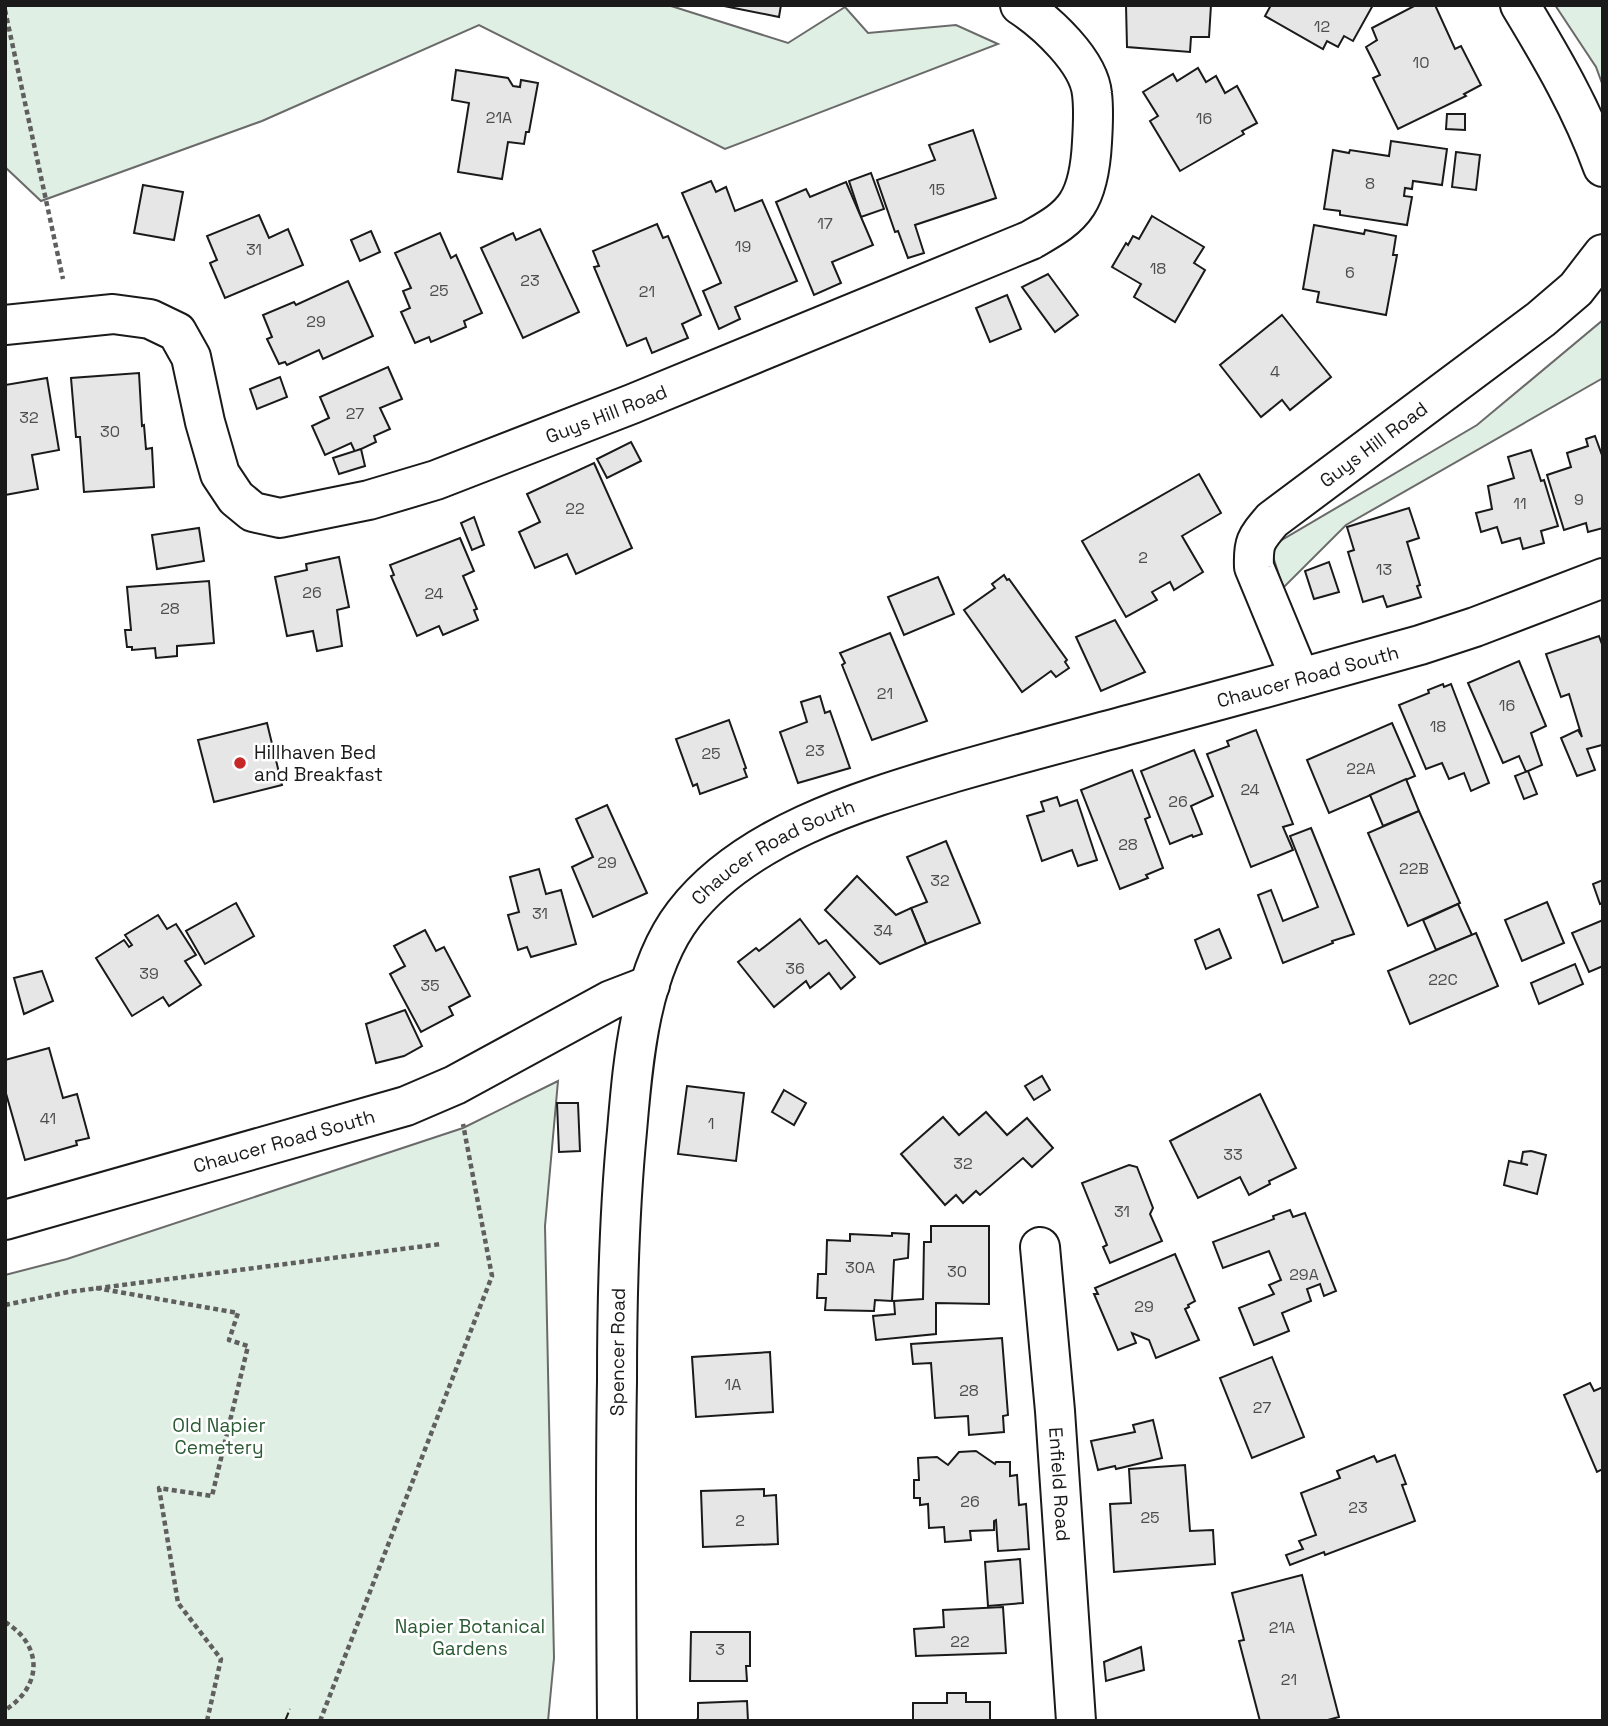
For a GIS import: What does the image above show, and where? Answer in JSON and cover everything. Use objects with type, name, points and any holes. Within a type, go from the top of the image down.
[{"type":"street","name":"Guys Hill Road","points":[[5,325],[113,314],[150,319],[177,332],[191,357],[220,474],[236,498],[253,512],[280,518],[369,500],[436,480],[632,404],[1031,240],[1061,222],[1078,203],[1086,182],[1091,154],[1092,91],[1076,57],[1054,31],[1020,5]]},
{"type":"street","points":[[1520,5],[1564,79],[1603,167]]},
{"type":"street","name":"Guys Hill Road","points":[[1300,678],[1254,566],[1253,548],[1259,536],[1272,520],[1541,319],[1576,289],[1603,254]]},
{"type":"street","name":"Chaucer Road South","points":[[5,1220],[406,1106],[455,1085],[611,1000],[650,985],[663,949],[684,914],[717,881],[758,849],[804,825],[939,777],[1453,634],[1603,578]]},
{"type":"street","name":"Spencer Road","points":[[617,1721],[616,1409],[620,1235],[631,1087],[650,985]]},
{"type":"street","name":"Enfield Road","points":[[1040,1247],[1055,1411],[1076,1721]]},
{"type":"path","points":[[5,10],[71,318]]},
{"type":"path","points":[[320,1721],[492,1276],[455,1085]]},
{"type":"path","points":[[5,1306],[96,1288],[441,1244]]},
{"type":"path","points":[[96,1288],[238,1313],[229,1339],[248,1346],[212,1496],[159,1488],[178,1603],[221,1659],[207,1721]]},
{"type":"path","points":[[5,1622],[23,1636],[34,1658],[28,1689],[18,1702],[5,1710]]},
{"type":"green space","points":[[5,5],[668,5],[788,43],[845,7],[868,33],[956,25],[998,44],[725,149],[479,25],[262,121],[41,201],[5,167]]},
{"type":"green space","points":[[1555,5],[1603,5],[1603,86],[1596,67]]},
{"type":"green space","points":[[1603,320],[1603,378],[1346,525],[1283,588],[1270,547],[1477,425]]},
{"type":"green space","name":"Old Napier Cemetery","points":[[558,1081],[545,1226],[554,1658],[548,1721],[5,1721],[5,1275],[67,1259],[463,1128]]},
{"type":"building","points":[[719,5],[781,5],[779,17]]},
{"type":"building","points":[[1126,5],[1211,5],[1209,37],[1191,37],[1190,52],[1127,47]]},
{"type":"building","points":[[1271,5],[1373,5],[1353,41],[1344,36],[1338,47],[1327,41],[1323,49],[1265,16]]},
{"type":"building","points":[[1416,5],[1435,5],[1455,49],[1461,46],[1481,85],[1464,94],[1466,96],[1398,129],[1373,78],[1380,75],[1366,47],[1377,40],[1372,28]]},
{"type":"building","points":[[1198,68],[1206,82],[1216,76],[1225,93],[1237,86],[1257,123],[1242,131],[1244,134],[1180,171],[1150,121],[1158,116],[1143,92],[1173,74],[1177,81]]},
{"type":"building","points":[[456,70],[508,78],[513,86],[520,87],[521,80],[538,83],[529,132],[526,132],[524,144],[508,142],[502,179],[458,172],[469,103],[452,100]]},
{"type":"building","points":[[1447,114],[1465,114],[1465,130],[1446,129]]},
{"type":"building","points":[[973,130],[996,198],[915,225],[924,253],[908,258],[898,231],[895,232],[877,180],[935,160],[929,145]]},
{"type":"building","points":[[1391,141],[1447,149],[1442,185],[1413,181],[1412,189],[1405,188],[1404,196],[1412,197],[1407,225],[1340,215],[1340,211],[1324,209],[1333,150],[1389,156]]},
{"type":"building","points":[[1456,152],[1480,155],[1476,190],[1452,187]]},
{"type":"building","points":[[871,173],[884,209],[861,217],[849,181]]},
{"type":"building","points":[[711,181],[716,192],[726,187],[735,211],[762,200],[797,281],[735,307],[740,319],[719,329],[703,291],[721,283],[682,193]]},
{"type":"building","points":[[846,182],[873,245],[832,262],[841,283],[814,295],[776,202],[806,189],[810,197]]},
{"type":"building","points":[[143,185],[183,192],[174,240],[134,233]]},
{"type":"building","points":[[259,215],[269,238],[288,229],[303,265],[225,298],[210,263],[217,260],[207,236]]},
{"type":"building","points":[[1152,216],[1204,247],[1194,263],[1205,270],[1175,322],[1134,297],[1141,284],[1112,267],[1126,243],[1128,245],[1133,236],[1139,239]]},
{"type":"building","points":[[657,224],[663,238],[668,236],[701,315],[682,324],[688,338],[652,353],[646,338],[627,346],[594,267],[599,266],[593,251]]},
{"type":"building","points":[[1314,225],[1364,234],[1365,230],[1396,236],[1393,255],[1397,255],[1386,315],[1317,302],[1319,292],[1303,289]]},
{"type":"building","points":[[540,229],[579,312],[523,338],[481,248],[513,233],[516,240]]},
{"type":"building","points":[[371,231],[380,252],[360,261],[351,240]]},
{"type":"building","points":[[440,233],[451,258],[456,255],[482,313],[464,321],[466,327],[431,342],[429,337],[415,343],[401,312],[410,308],[403,291],[411,288],[395,253]]},
{"type":"building","points":[[1048,274],[1078,315],[1055,332],[1022,287]]},
{"type":"building","points":[[348,281],[373,336],[323,359],[319,350],[287,365],[285,362],[279,364],[267,339],[272,337],[263,315],[294,302],[296,305]]},
{"type":"building","points":[[1007,295],[1021,329],[990,342],[976,308]]},
{"type":"building","points":[[1282,315],[1331,377],[1290,410],[1282,400],[1261,417],[1220,365]]},
{"type":"building","points":[[388,367],[402,399],[380,408],[390,429],[374,436],[376,442],[355,452],[351,443],[325,455],[312,426],[329,418],[320,397]]},
{"type":"building","points":[[139,373],[142,426],[144,425],[146,449],[152,448],[154,487],[84,492],[80,437],[76,437],[71,378]]},
{"type":"building","points":[[280,377],[287,397],[257,409],[250,389]]},
{"type":"building","points":[[47,378],[59,450],[32,455],[38,489],[5,495],[5,385]]},
{"type":"building","points":[[1595,436],[1603,458],[1603,528],[1588,532],[1586,523],[1564,530],[1547,475],[1571,467],[1567,453],[1588,446],[1586,439]]},
{"type":"building","points":[[631,442],[641,461],[607,478],[597,459]]},
{"type":"building","points":[[361,449],[365,466],[339,474],[333,458]]},
{"type":"building","points":[[1531,450],[1541,481],[1544,480],[1558,526],[1541,531],[1544,543],[1523,549],[1520,538],[1502,543],[1497,527],[1481,532],[1476,513],[1492,509],[1488,486],[1514,478],[1508,457]]},
{"type":"building","points":[[594,463],[632,548],[576,574],[567,554],[535,568],[519,532],[540,522],[527,494]]},
{"type":"building","points":[[1199,474],[1221,513],[1182,536],[1203,572],[1174,590],[1170,582],[1152,592],[1157,600],[1126,617],[1082,541]]},
{"type":"building","points":[[1409,508],[1419,538],[1407,542],[1421,597],[1387,607],[1383,596],[1363,602],[1348,552],[1354,550],[1347,527]]},
{"type":"building","points":[[474,517],[484,545],[472,550],[461,523]]},
{"type":"building","points":[[199,528],[204,561],[157,569],[152,535]]},
{"type":"building","points":[[460,538],[474,571],[463,576],[477,609],[474,610],[478,620],[443,635],[439,626],[417,636],[391,576],[394,575],[390,565]]},
{"type":"building","points":[[339,557],[349,607],[337,610],[342,646],[317,651],[313,631],[287,636],[275,577],[307,570],[306,564]]},
{"type":"building","points":[[1329,562],[1339,592],[1314,599],[1305,571]]},
{"type":"building","points":[[1004,575],[1067,660],[1065,662],[1069,668],[1056,677],[1051,671],[1022,692],[964,610],[995,588],[992,584]]},
{"type":"building","points":[[938,577],[954,614],[904,635],[888,597]]},
{"type":"building","points":[[209,581],[214,643],[177,646],[177,656],[156,658],[155,648],[132,650],[132,647],[127,647],[125,630],[131,630],[127,587]]},
{"type":"building","points":[[1115,620],[1145,672],[1101,691],[1076,637]]},
{"type":"building","points":[[890,633],[927,721],[872,740],[842,665],[845,663],[840,653]]},
{"type":"building","points":[[1599,636],[1603,647],[1603,748],[1602,745],[1587,749],[1595,770],[1577,776],[1561,738],[1578,730],[1582,737],[1569,694],[1561,697],[1546,654]]},
{"type":"building","points":[[1519,661],[1546,726],[1531,733],[1542,765],[1526,772],[1519,756],[1503,763],[1468,683]]},
{"type":"building","points":[[1443,684],[1444,687],[1451,684],[1489,783],[1471,791],[1464,773],[1449,779],[1442,763],[1426,769],[1399,705]]},
{"type":"building","points":[[820,696],[825,713],[830,711],[850,768],[798,783],[780,732],[807,722],[801,702]]},
{"type":"building","points":[[729,720],[747,777],[700,794],[697,784],[693,786],[676,739]]},
{"type":"building","name":"Hillhaven Bed and Breakfast","points":[[267,723],[282,785],[214,802],[198,740]]},
{"type":"building","points":[[1392,723],[1415,776],[1329,813],[1307,760]]},
{"type":"building","points":[[1256,730],[1293,824],[1283,827],[1293,850],[1251,867],[1207,754],[1229,746],[1227,741]]},
{"type":"building","points":[[1194,750],[1213,796],[1191,806],[1202,834],[1170,844],[1141,771]]},
{"type":"building","points":[[1132,770],[1150,817],[1145,819],[1163,868],[1146,875],[1148,878],[1120,889],[1081,790]]},
{"type":"building","points":[[1528,771],[1537,794],[1524,799],[1515,776]]},
{"type":"building","points":[[1406,779],[1419,811],[1383,826],[1370,795]]},
{"type":"building","points":[[1057,797],[1060,806],[1077,800],[1097,860],[1078,866],[1072,850],[1042,861],[1027,816],[1044,811],[1041,802]]},
{"type":"building","points":[[607,805],[647,893],[593,917],[572,867],[593,857],[576,819]]},
{"type":"building","points":[[1419,811],[1460,903],[1408,926],[1368,833]]},
{"type":"building","points":[[1311,828],[1354,934],[1283,963],[1258,895],[1271,890],[1283,921],[1318,907],[1290,836]]},
{"type":"building","points":[[946,841],[980,923],[926,944],[911,908],[927,902],[907,857]]},
{"type":"building","points":[[539,869],[546,894],[561,890],[576,944],[531,957],[527,947],[518,950],[508,915],[519,912],[510,877]]},
{"type":"building","points":[[857,876],[896,915],[911,908],[926,944],[880,964],[825,910]]},
{"type":"building","points":[[1603,880],[1603,903],[1600,904],[1593,884]]},
{"type":"building","points":[[1547,902],[1564,943],[1522,961],[1505,920]]},
{"type":"building","points":[[236,903],[254,936],[205,964],[186,931]]},
{"type":"building","points":[[1458,904],[1472,935],[1436,950],[1423,920]]},
{"type":"building","points":[[158,915],[167,929],[176,924],[196,955],[185,961],[201,985],[169,1006],[163,997],[132,1016],[96,958],[124,940],[129,947],[132,945],[125,935]]},
{"type":"building","points":[[800,919],[819,944],[826,940],[855,977],[841,989],[829,973],[810,988],[806,981],[774,1007],[738,962],[756,948],[759,951]]},
{"type":"building","points":[[1603,920],[1603,966],[1589,972],[1572,933]]},
{"type":"building","points":[[1219,929],[1231,958],[1206,969],[1195,940]]},
{"type":"building","points":[[425,930],[436,951],[444,947],[470,996],[449,1007],[453,1015],[421,1032],[390,974],[405,966],[394,946]]},
{"type":"building","points":[[1476,933],[1498,986],[1410,1024],[1388,971]]},
{"type":"building","points":[[1575,964],[1583,984],[1539,1004],[1531,983]]},
{"type":"building","points":[[42,971],[53,1001],[24,1014],[14,978]]},
{"type":"building","points":[[405,1010],[422,1046],[404,1056],[376,1063],[366,1024]]},
{"type":"building","points":[[49,1048],[63,1098],[77,1094],[89,1138],[76,1141],[77,1145],[25,1160],[5,1090],[5,1060]]},
{"type":"building","points":[[1042,1076],[1050,1090],[1034,1100],[1025,1086]]},
{"type":"building","points":[[687,1086],[744,1093],[736,1161],[678,1154]]},
{"type":"building","points":[[784,1090],[806,1103],[794,1125],[772,1112]]},
{"type":"building","points":[[1260,1094],[1296,1168],[1269,1181],[1270,1184],[1249,1195],[1240,1177],[1198,1198],[1170,1141]]},
{"type":"building","points":[[557,1103],[578,1103],[580,1151],[559,1152]]},
{"type":"building","points":[[986,1112],[1007,1135],[1027,1118],[1053,1148],[1032,1167],[1023,1158],[980,1195],[976,1191],[963,1203],[956,1195],[945,1205],[901,1154],[943,1117],[959,1135]]},
{"type":"building","points":[[1523,1152],[1546,1155],[1537,1194],[1504,1185],[1509,1161],[1528,1165],[1521,1163]]},
{"type":"building","points":[[1129,1165],[1137,1167],[1153,1208],[1150,1214],[1162,1241],[1110,1263],[1103,1247],[1107,1245],[1082,1183]]},
{"type":"building","points":[[1290,1210],[1293,1217],[1305,1213],[1336,1291],[1324,1296],[1320,1284],[1307,1289],[1311,1301],[1282,1313],[1289,1331],[1254,1345],[1239,1308],[1274,1294],[1269,1285],[1281,1280],[1269,1251],[1223,1268],[1213,1242],[1274,1219],[1273,1216]]},
{"type":"building","points":[[931,1226],[989,1226],[989,1304],[936,1303],[936,1334],[876,1340],[873,1316],[895,1314],[894,1301],[923,1299],[924,1242],[931,1242]]},
{"type":"building","points":[[892,1233],[909,1234],[908,1258],[894,1260],[892,1301],[875,1300],[874,1311],[825,1310],[826,1298],[817,1298],[818,1274],[826,1274],[827,1240],[850,1241],[850,1234],[892,1236]]},
{"type":"building","points":[[1175,1254],[1195,1301],[1185,1309],[1199,1340],[1156,1358],[1149,1340],[1132,1333],[1136,1343],[1118,1350],[1094,1294],[1098,1294],[1095,1288]]},
{"type":"building","points":[[1002,1338],[1008,1415],[1003,1416],[1004,1432],[969,1435],[968,1416],[935,1418],[931,1363],[913,1364],[911,1344]]},
{"type":"building","points":[[770,1352],[773,1412],[696,1417],[692,1357]]},
{"type":"building","points":[[1272,1357],[1304,1437],[1252,1458],[1220,1378]]},
{"type":"building","points":[[1590,1383],[1594,1391],[1603,1387],[1603,1469],[1597,1472],[1564,1395]]},
{"type":"building","points":[[1153,1420],[1162,1458],[1116,1469],[1115,1466],[1098,1470],[1091,1441],[1135,1432],[1133,1425]]},
{"type":"building","points":[[976,1451],[995,1464],[1010,1462],[1010,1476],[1017,1475],[1019,1505],[1026,1504],[1029,1549],[998,1551],[996,1520],[994,1530],[970,1531],[971,1540],[945,1542],[944,1527],[929,1528],[928,1504],[920,1505],[920,1498],[914,1498],[914,1480],[919,1480],[918,1458],[937,1457],[948,1465],[959,1452]]},
{"type":"building","points":[[1395,1455],[1406,1484],[1402,1485],[1415,1521],[1325,1555],[1324,1552],[1290,1565],[1286,1555],[1303,1549],[1299,1541],[1316,1535],[1301,1493],[1340,1478],[1337,1471],[1374,1456],[1377,1462]]},
{"type":"building","points":[[1185,1465],[1190,1531],[1213,1530],[1215,1564],[1114,1572],[1110,1504],[1131,1503],[1129,1469]]},
{"type":"building","points":[[764,1489],[764,1496],[776,1495],[778,1544],[703,1547],[701,1491]]},
{"type":"building","points":[[1020,1559],[1023,1603],[988,1606],[985,1562]]},
{"type":"building","points":[[1302,1575],[1339,1717],[1324,1721],[1260,1721],[1239,1641],[1244,1640],[1232,1593]]},
{"type":"building","points":[[1003,1607],[1006,1653],[916,1656],[914,1629],[944,1627],[943,1610]]},
{"type":"building","points":[[691,1632],[750,1632],[747,1681],[690,1681]]},
{"type":"building","points":[[1141,1647],[1144,1670],[1106,1681],[1104,1662]]},
{"type":"building","points":[[947,1693],[966,1693],[966,1702],[990,1702],[990,1721],[913,1721],[913,1703],[947,1703]]},
{"type":"building","points":[[747,1701],[748,1721],[696,1721],[698,1703]]},
{"type":"fence","points":[[285,1721],[290,1709]]},
{"type":"place","name":"Hillhaven Bed and Breakfast","points":[[240,763]]},
{"type":"park label","name":"Napier Botanical Gardens","points":[[470,1637]]}]
